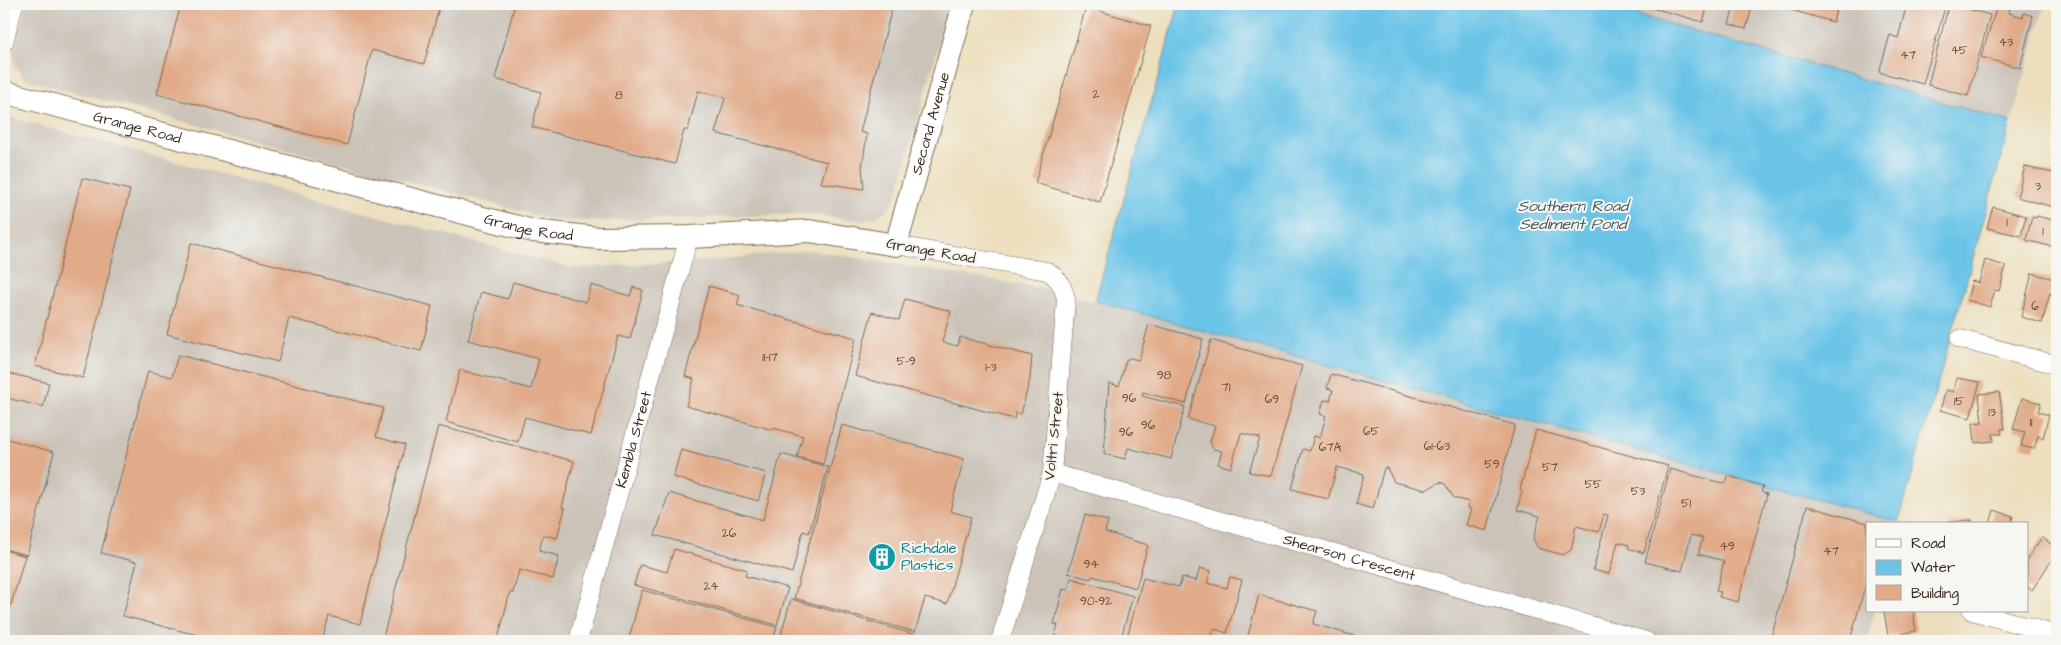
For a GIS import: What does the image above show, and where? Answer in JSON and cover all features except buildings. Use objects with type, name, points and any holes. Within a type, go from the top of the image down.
[{"type":"main road","name":"Second Avenue","points":[[896,244],[964,4]]},
{"type":"main road","name":"Grange Road","points":[[4,92],[533,231],[598,238],[689,237],[809,231],[896,244]]},
{"type":"street","points":[[4,42],[14,4]]},
{"type":"street","name":"Kembla Street","points":[[578,641],[689,237]]},
{"type":"street","name":"Grange Road","points":[[896,244],[1047,271],[1062,284]]},
{"type":"street","name":"Voltri Street","points":[[1000,641],[1052,473],[1066,299],[1062,284]]},
{"type":"street","points":[[1960,339],[2057,366]]},
{"type":"street","name":"Shearson Crescent","points":[[1052,473],[1646,641]]},
{"type":"street","points":[[1976,612],[2057,635]]},
{"type":"shaded area","points":[[26,4],[950,4],[897,194],[891,206],[880,215],[865,221],[805,214],[568,221],[550,219],[24,79],[15,66],[13,52]]},
{"type":"shaded area","points":[[1599,4],[2045,4],[2011,122]]},
{"type":"shaded area","points":[[4,116],[572,268],[706,261],[809,250],[1048,289],[1899,522],[1866,522],[1866,612],[1875,612],[1866,641],[4,641]]},
{"type":"water","name":"Southern Road Sediment Pond","points":[[1179,4],[1599,4],[2011,122],[1899,522],[1095,301]]},
{"type":"place","name":"Richdale Plastics","points":[[882,557]]}]
